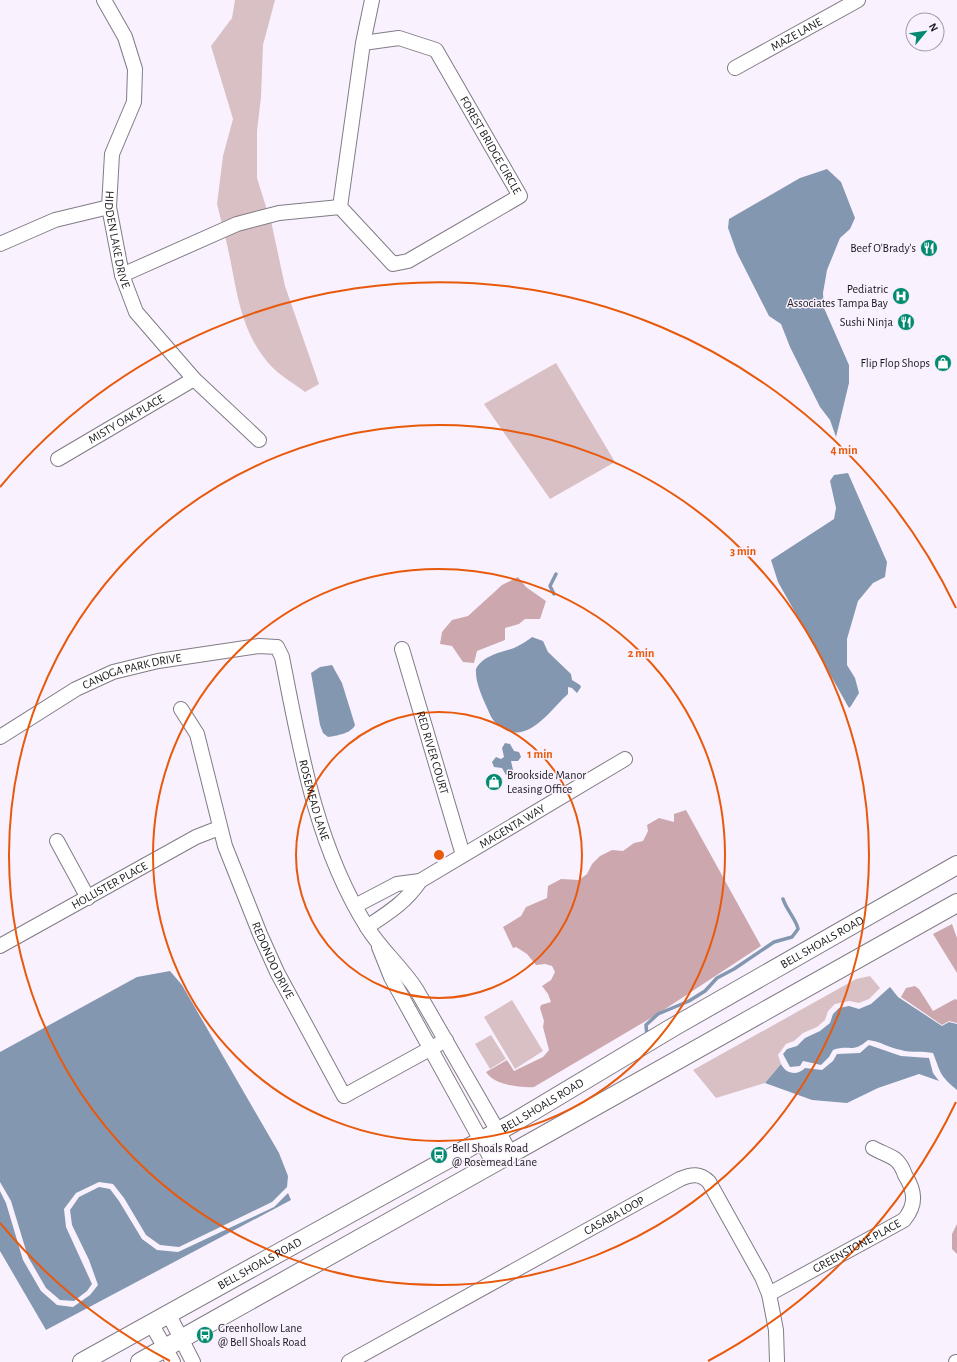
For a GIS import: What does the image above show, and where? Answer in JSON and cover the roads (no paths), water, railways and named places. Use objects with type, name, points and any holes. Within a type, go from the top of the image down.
[{"type":"main road","name":"BELL SHOALS ROAD","points":[[82,1362],[498,1132],[675,1026],[957,865]]},
{"type":"main road","points":[[140,1362],[169,1355],[182,1339],[957,903]]},
{"type":"street","name":"HIDDEN LAKE DRIVE","points":[[104,0],[125,37],[135,69],[134,102],[112,154],[109,207],[122,275],[136,312],[194,379],[259,440]]},
{"type":"street","points":[[122,275],[237,224],[279,213],[340,208],[363,43],[372,0]]},
{"type":"street","name":"MAZE LANE","points":[[735,68],[858,0]]},
{"type":"street","name":"FOREST BRIDGE CIRCLE","points":[[340,208],[393,264],[408,261],[520,196],[436,50],[400,38],[363,43]]},
{"type":"street","points":[[0,244],[55,220],[109,207]]},
{"type":"street","name":"MISTY OAK PLACE","points":[[58,458],[194,379]]},
{"type":"street","name":"CANOGA PARK DRIVE","points":[[0,737],[76,689],[113,672],[158,661],[259,646],[278,647]]},
{"type":"street","name":"ROSEMEAD LANE","points":[[278,647],[282,657],[293,718],[314,802],[334,860],[355,906],[378,944],[391,977],[494,1164]]},
{"type":"street","name":"RED RIVER COURT","points":[[402,649],[463,856]]},
{"type":"street","name":"REDONDO DRIVE","points":[[181,709],[197,734],[219,828],[234,872],[277,972],[344,1096],[446,1040]]},
{"type":"street","name":"MAGENTA WAY","points":[[355,906],[396,884],[420,881],[625,759]]},
{"type":"street","name":"HOLLISTER PLACE","points":[[0,946],[196,837],[219,828]]},
{"type":"street","points":[[57,841],[88,898]]},
{"type":"street","name":"MAGENTA WAY","points":[[367,927],[397,908],[406,900],[420,881]]},
{"type":"street","name":"ROSEMEAD LANE","points":[[378,944],[390,955],[410,979],[511,1154]]},
{"type":"street","name":"GREENSTONE PLACE","points":[[769,1294],[904,1220],[910,1212],[914,1195],[912,1186],[901,1166],[895,1160],[873,1148]]},
{"type":"street","name":"CASABA LOOP","points":[[349,1362],[688,1175],[700,1175],[709,1182],[762,1277],[769,1294],[776,1330],[777,1362]]},
{"type":"street","points":[[169,1315],[193,1362]]},
{"type":"street","points":[[152,1324],[169,1355]]},
{"type":"water","points":[[827,169],[841,182],[855,218],[850,229],[840,238],[827,270],[823,293],[824,308],[849,365],[849,383],[836,437],[830,420],[820,407],[790,347],[781,324],[769,316],[737,253],[728,228],[729,219],[800,178]]},
{"type":"water","points":[[848,473],[887,562],[885,577],[873,583],[858,601],[847,639],[847,665],[855,678],[859,693],[849,708],[778,582],[771,560],[834,519],[836,508],[830,481],[834,475]]},
{"type":"water","points":[[532,637],[543,641],[548,652],[571,674],[572,680],[581,687],[577,693],[572,688],[568,687],[568,694],[548,715],[532,728],[515,732],[506,730],[491,717],[478,685],[476,669],[487,658],[516,647]]},
{"type":"water","points":[[332,665],[342,683],[355,725],[347,732],[328,737],[323,733],[320,725],[311,673],[320,667]]},
{"type":"water","points":[[505,743],[510,744],[514,751],[519,752],[521,757],[518,761],[511,761],[513,770],[506,775],[502,768],[494,767],[492,762],[496,757],[501,759],[504,757],[502,748]]},
{"type":"water","points":[[170,971],[182,985],[279,1153],[288,1176],[287,1187],[272,1202],[179,1247],[160,1245],[146,1235],[124,1198],[113,1184],[99,1182],[76,1193],[64,1209],[66,1227],[92,1284],[87,1291],[74,1301],[60,1300],[46,1288],[28,1257],[11,1201],[0,1182],[0,1052],[137,977]]},
{"type":"water","points":[[890,987],[898,997],[942,1026],[949,1022],[957,1024],[957,1090],[947,1081],[939,1070],[933,1053],[905,1051],[868,1040],[858,1047],[839,1048],[833,1050],[829,1057],[821,1065],[803,1061],[800,1066],[790,1067],[783,1054],[787,1049],[797,1046],[805,1038],[820,1031],[830,1023],[833,1014],[839,1008],[849,1006],[859,1009],[871,1004]]},
{"type":"water","points":[[869,1045],[901,1056],[929,1058],[933,1073],[939,1081],[919,1074],[878,1088],[847,1103],[812,1100],[765,1083],[781,1064],[786,1070],[792,1073],[802,1071],[805,1068],[822,1070],[833,1061],[837,1054],[860,1053]]},
{"type":"water","points":[[99,1187],[110,1189],[142,1239],[157,1250],[178,1252],[274,1207],[288,1193],[291,1200],[46,1330],[0,1251],[0,1191],[6,1203],[23,1260],[41,1291],[57,1305],[73,1307],[90,1295],[98,1285],[89,1260],[72,1225],[70,1210],[79,1197]]},
{"type":"waterway","points":[[554,594],[550,586],[556,574]]},
{"type":"waterway","points":[[647,1037],[646,1025],[658,1014],[689,1001],[705,991],[717,978],[734,969],[774,942],[792,937],[798,929],[796,922],[786,907],[783,899]]},
{"type":"place","name":"Beef O'Brady's","points":[[929,248]]},
{"type":"place","name":"Pediatric Associates Tampa Bay","points":[[901,296]]},
{"type":"place","name":"Sushi Ninja","points":[[906,322]]},
{"type":"place","name":"Flip Flop Shops","points":[[943,363]]},
{"type":"place","name":"Brookside Manor Leasing Office","points":[[494,782]]},
{"type":"place","name":"Bell Shoals Road @ Rosemead Lane","points":[[439,1155]]},
{"type":"place","name":"Greenhollow Lane @ Bell Shoals Road","points":[[205,1335]]}]
